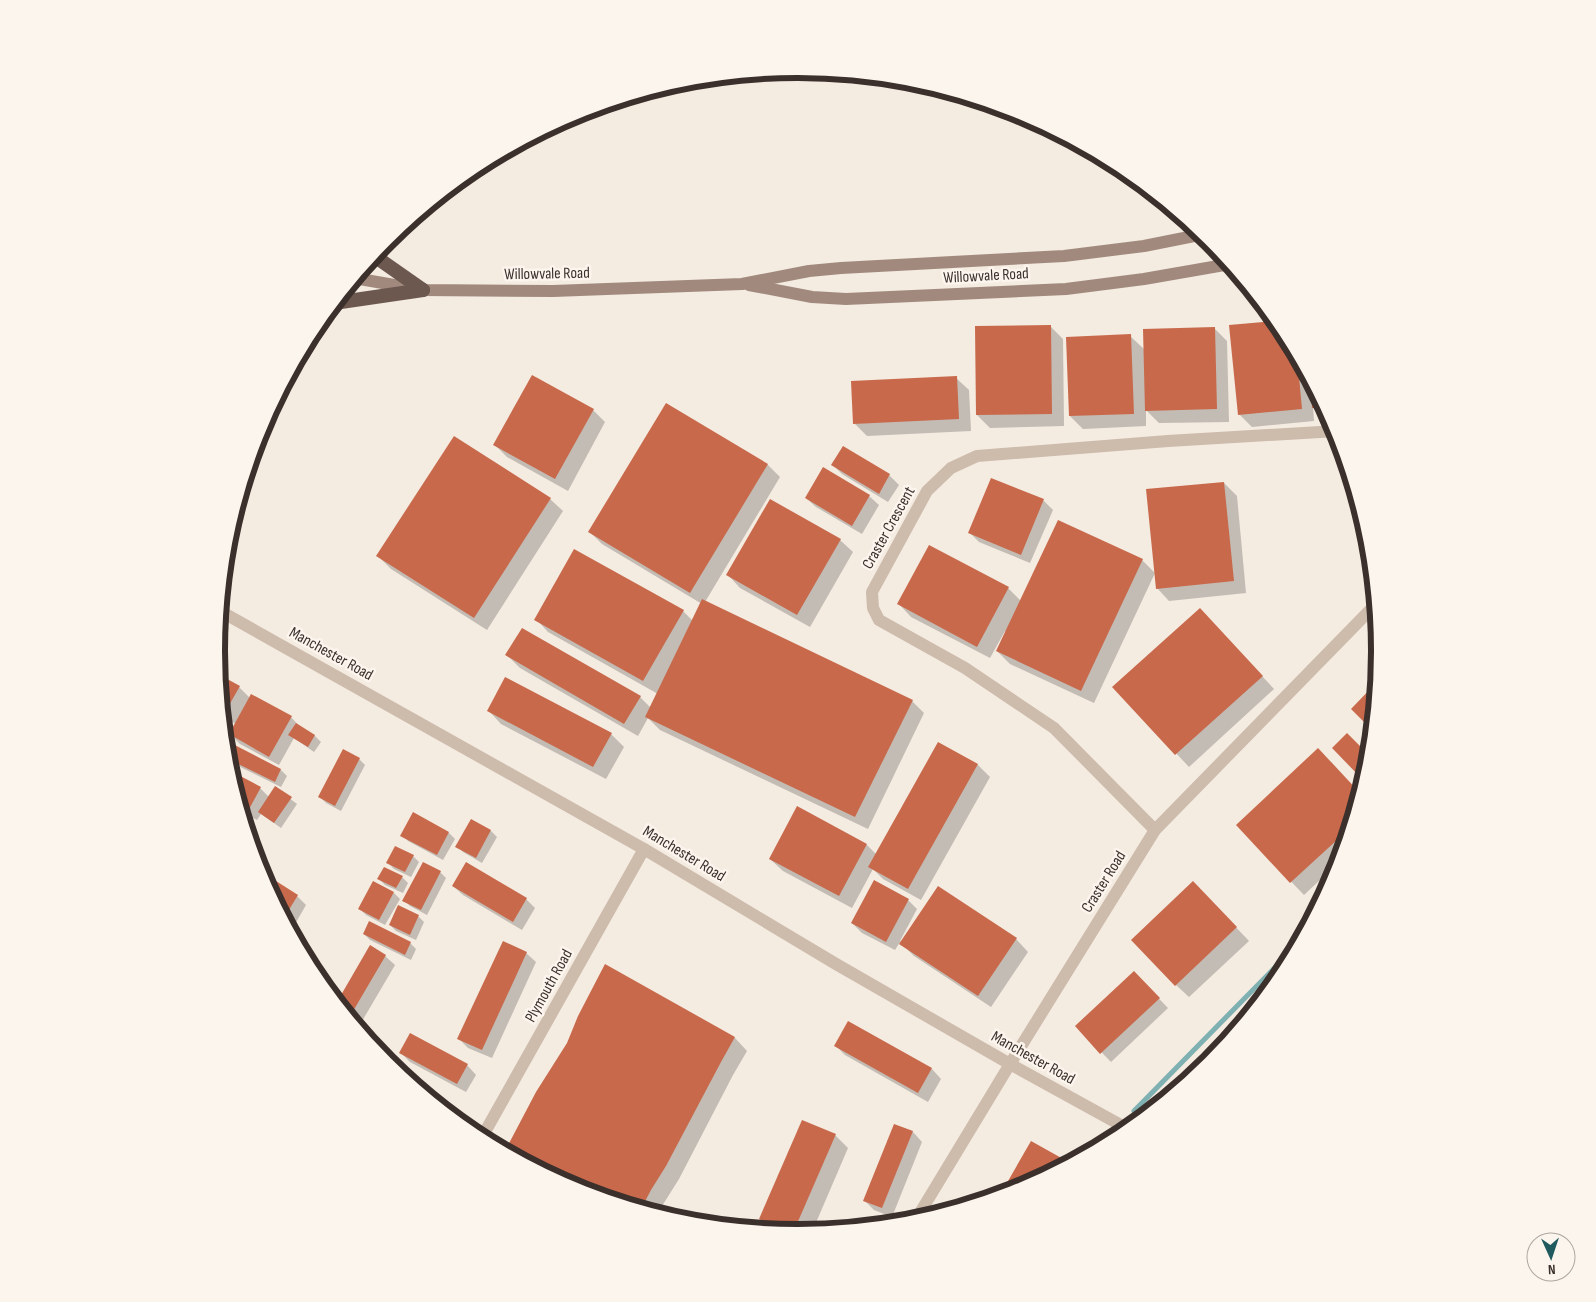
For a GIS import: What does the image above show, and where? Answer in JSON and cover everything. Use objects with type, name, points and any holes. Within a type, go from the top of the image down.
[{"type":"highway","points":[[379,259],[423,290]]},
{"type":"highway","points":[[343,302],[423,290]]},
{"type":"main road","name":"Willowvale Road","points":[[362,279],[423,290],[553,291],[742,284],[809,271],[841,268],[1064,256],[1144,246],[1194,236]]},
{"type":"main road","name":"Willowvale Road","points":[[742,284],[812,297],[856,299],[1066,289],[1144,279],[1222,265]]},
{"type":"street","name":"Craster Crescent","points":[[1155,830],[1054,728],[965,668],[879,620],[873,608],[872,592],[927,491],[951,468],[977,456],[1168,441],[1328,432]]},
{"type":"street","name":"Craster Road","points":[[921,1210],[1155,830],[1370,610]]},
{"type":"street","name":"Manchester Road","points":[[226,614],[644,849],[836,964],[1121,1125]]},
{"type":"street","name":"Plymouth Road","points":[[486,1132],[644,849]]},
{"type":"building","points":[[1267,322],[1298,371],[1302,409],[1238,415],[1229,325]]},
{"type":"building","points":[[1051,325],[1052,414],[976,415],[975,326]]},
{"type":"building","points":[[1215,327],[1217,409],[1145,411],[1143,329]]},
{"type":"building","points":[[1131,334],[1134,414],[1069,416],[1066,337]]},
{"type":"building","points":[[532,375],[594,409],[555,479],[493,445]]},
{"type":"building","points":[[957,376],[959,419],[853,424],[851,381]]},
{"type":"building","points":[[1312,396],[1317,408],[1312,408]]},
{"type":"building","points":[[666,403],[768,464],[690,593],[588,532]]},
{"type":"building","points":[[454,436],[551,498],[474,618],[376,556]]},
{"type":"building","points":[[843,446],[890,474],[879,494],[831,465]]},
{"type":"building","points":[[823,467],[870,495],[852,526],[805,498]]},
{"type":"building","points":[[991,478],[1044,499],[1021,555],[968,533]]},
{"type":"building","points":[[1224,482],[1234,581],[1156,589],[1146,489]]},
{"type":"building","points":[[770,499],[841,539],[797,615],[726,575]]},
{"type":"building","points":[[1058,520],[1143,559],[1081,691],[996,651]]},
{"type":"building","points":[[929,545],[1009,587],[977,647],[897,604]]},
{"type":"building","points":[[574,549],[684,610],[643,681],[534,620]]},
{"type":"building","points":[[702,599],[913,700],[855,817],[645,717]]},
{"type":"building","points":[[1200,608],[1263,676],[1175,755],[1112,687]]},
{"type":"building","points":[[522,628],[641,696],[624,724],[505,655]]},
{"type":"building","points":[[505,677],[612,733],[593,767],[487,711]]},
{"type":"building","points":[[225,678],[240,686],[228,708]]},
{"type":"building","points":[[1370,689],[1367,725],[1351,709]]},
{"type":"building","points":[[251,694],[292,716],[269,757],[231,735],[230,732]]},
{"type":"building","points":[[296,723],[315,735],[308,747],[288,735]]},
{"type":"building","points":[[1347,733],[1363,749],[1357,774],[1332,748]]},
{"type":"building","points":[[938,742],[978,764],[908,889],[868,867]]},
{"type":"building","points":[[232,744],[281,769],[275,782],[236,763]]},
{"type":"building","points":[[1318,748],[1355,787],[1340,837],[1290,883],[1236,825]]},
{"type":"building","points":[[343,749],[360,758],[335,806],[318,797]]},
{"type":"building","points":[[239,775],[261,787],[248,811],[244,799]]},
{"type":"building","points":[[275,786],[292,797],[274,823],[258,812]]},
{"type":"building","points":[[797,806],[867,844],[839,896],[769,859]]},
{"type":"building","points":[[413,812],[449,832],[437,855],[400,836]]},
{"type":"building","points":[[471,819],[491,830],[476,858],[455,847]]},
{"type":"building","points":[[395,846],[414,855],[405,872],[386,863]]},
{"type":"building","points":[[423,862],[441,871],[421,910],[402,901]]},
{"type":"building","points":[[466,862],[527,898],[513,922],[452,886]]},
{"type":"building","points":[[384,867],[403,876],[396,888],[377,879]]},
{"type":"building","points":[[874,880],[909,899],[886,942],[851,923]]},
{"type":"building","points":[[276,881],[298,895],[288,912],[284,905],[274,884]]},
{"type":"building","points":[[373,881],[394,892],[379,920],[358,909]]},
{"type":"building","points":[[1193,881],[1237,927],[1175,986],[1131,940]]},
{"type":"building","points":[[938,886],[1017,938],[978,996],[899,944]]},
{"type":"building","points":[[398,905],[419,915],[410,935],[389,925]]},
{"type":"building","points":[[369,921],[411,942],[405,955],[363,934]]},
{"type":"building","points":[[503,941],[527,952],[482,1050],[457,1039]]},
{"type":"building","points":[[370,945],[386,955],[353,1012],[340,996]]},
{"type":"building","points":[[605,964],[735,1037],[644,1203],[579,1181],[508,1146],[536,1092],[567,1043],[578,1016]]},
{"type":"building","points":[[1134,971],[1160,998],[1100,1054],[1075,1026]]},
{"type":"building","points":[[848,1021],[932,1068],[918,1093],[834,1046]]},
{"type":"building","points":[[410,1033],[468,1064],[457,1084],[399,1053]]},
{"type":"building","points":[[802,1120],[836,1134],[797,1224],[769,1223],[759,1219]]},
{"type":"building","points":[[894,1124],[913,1131],[882,1208],[863,1201]]},
{"type":"building","points":[[1031,1141],[1063,1159],[1017,1181],[1006,1185]]},
{"type":"waterway","points":[[1134,1111],[1279,963]]}]
